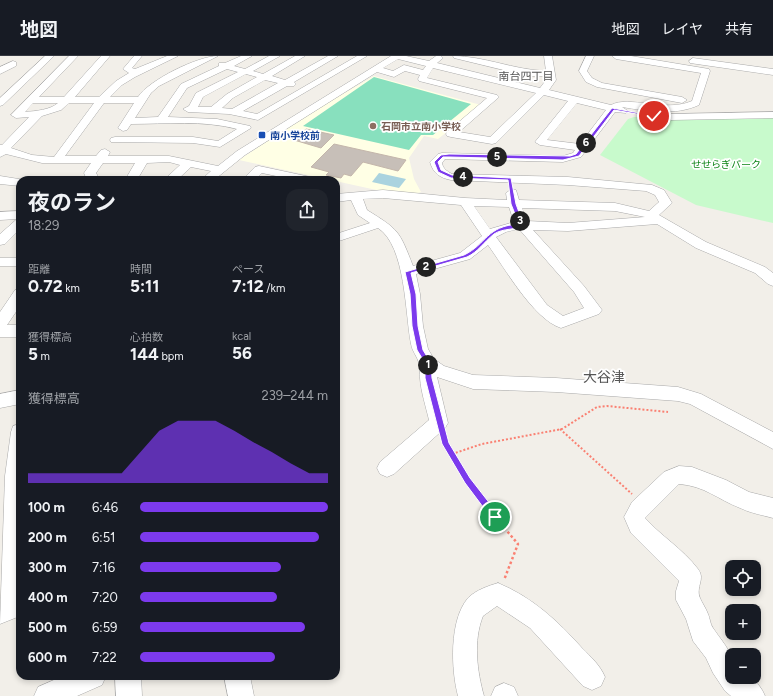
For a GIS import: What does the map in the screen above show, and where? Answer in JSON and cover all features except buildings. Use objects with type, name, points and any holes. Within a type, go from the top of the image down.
[{"type":"street","points":[[0,103],[50,56]]},
{"type":"street","points":[[74,56],[16,115],[38,114],[58,108],[106,56]]},
{"type":"street","points":[[136,73],[126,69],[138,56]]},
{"type":"street","points":[[161,121],[184,86],[248,56]]},
{"type":"street","points":[[192,109],[199,95],[276,56]]},
{"type":"street","points":[[215,122],[219,110],[230,96],[301,56]]},
{"type":"street","points":[[235,111],[334,56]]},
{"type":"street","points":[[211,176],[218,169],[241,153],[397,56],[641,115],[669,117],[773,116]]},
{"type":"street","points":[[442,56],[431,64],[422,79],[494,97]]},
{"type":"street","points":[[457,56],[528,73],[550,74]]},
{"type":"street","points":[[492,141],[543,91],[551,80],[548,56]]},
{"type":"street","points":[[590,56],[583,71],[594,83],[696,103]]},
{"type":"street","points":[[616,56],[706,71],[696,103]]},
{"type":"street","points":[[663,56],[773,72]]},
{"type":"street","points":[[57,160],[103,99],[119,83],[136,73],[179,57],[206,60],[307,88]]},
{"type":"street","points":[[168,110],[192,109],[235,111],[258,117],[357,57]]},
{"type":"street","points":[[90,176],[90,173],[115,140],[147,91],[156,84],[206,60]]},
{"type":"street","points":[[503,67],[511,60]]},
{"type":"street","points":[[0,71],[13,64]]},
{"type":"street","points":[[376,70],[394,74],[404,68],[425,74]]},
{"type":"street","points":[[492,141],[451,134],[509,84]]},
{"type":"street","points":[[30,100],[141,100]]},
{"type":"street","points":[[574,100],[540,142],[582,148]]},
{"type":"street","points":[[656,218],[666,203],[664,197],[648,188],[510,179],[451,177],[445,175],[436,167],[436,162],[442,156],[563,159],[577,155],[613,108],[620,104],[667,108],[687,106],[696,103]]},
{"type":"street","points":[[38,114],[2,150],[30,158],[57,160],[178,160],[218,169]]},
{"type":"street","points":[[115,140],[194,140],[220,144],[246,128],[215,122],[128,121]]},
{"type":"street","points":[[492,141],[494,157]]},
{"type":"street","points":[[132,176],[143,159]]},
{"type":"street","points":[[174,176],[190,162]]},
{"type":"street","points":[[252,176],[259,168],[294,176]]},
{"type":"street","points":[[466,202],[488,237],[542,309],[561,322],[594,310],[579,289],[522,226],[514,204],[510,179]]},
{"type":"street","points":[[0,180],[16,182]]},
{"type":"street","points":[[340,198],[383,194],[466,202],[615,207],[656,218],[701,244],[760,270],[773,281]]},
{"type":"street","points":[[357,197],[358,205],[362,212],[390,230],[405,265],[413,294],[415,326],[420,350],[428,363],[438,371],[480,383],[556,385],[678,394],[695,399],[773,441]]},
{"type":"street","points":[[0,216],[16,215]]},
{"type":"street","points":[[405,265],[466,256],[472,253],[488,237],[502,228],[522,226],[557,227],[656,218]]},
{"type":"street","points":[[340,237],[381,223]]},
{"type":"street","points":[[0,241],[16,226]]},
{"type":"street","points":[[0,275],[10,262]]},
{"type":"street","points":[[0,324],[16,300]]},
{"type":"street","points":[[0,331],[16,331]]},
{"type":"street","points":[[387,468],[439,423],[428,378],[428,363]]},
{"type":"street","points":[[0,401],[16,398]]},
{"type":"street","points":[[0,612],[13,606],[7,543],[16,467]]},
{"type":"street","points":[[752,696],[734,682],[722,664],[715,649],[701,633],[697,615],[688,600],[687,591],[691,578],[675,560],[638,526],[634,517],[671,478],[679,475],[692,476],[719,486],[745,502],[773,508]]},
{"type":"street","points":[[471,696],[467,683],[465,655],[468,629],[476,608],[486,598],[498,594],[519,604],[544,625],[592,677]]},
{"type":"street","points":[[47,696],[84,680]]},
{"type":"street","points":[[128,680],[129,696]]},
{"type":"street","points":[[238,680],[241,696]]},
{"type":"path","points":[[452,454],[482,444],[559,429],[597,407],[607,406],[668,412]]},
{"type":"path","points":[[439,423],[446,444],[468,480],[518,544],[498,594]]},
{"type":"path","points":[[559,429],[644,505]]},
{"type":"shaded area","name":"石岡市立南小学校","points":[[374,76],[481,105],[438,139],[424,136],[409,158],[414,179],[421,192],[414,194],[381,191],[340,182],[340,176],[312,176],[239,160],[307,115]]},
{"type":"green space","points":[[374,77],[471,104],[433,135],[421,135],[409,150],[303,126]]},
{"type":"green space","name":"せせらぎパーク","points":[[634,117],[773,118],[773,223],[696,205],[600,155],[628,119]]},
{"type":"water","points":[[379,173],[406,179],[399,188],[372,182]]},
{"type":"place","name":"石岡市立南小学校","points":[[373,126]]},
{"type":"place","name":"南小学校前","points":[[262,135]]},
{"type":"district","name":"南台四丁目","points":[[526,76]]},
{"type":"district","name":"大谷津","points":[[604,377]]},
{"type":"route","points":[[495,517],[468,480],[446,444],[437,416],[428,378],[428,363],[420,350],[415,326],[413,294],[408,272],[466,256],[472,253],[493,233],[502,228],[522,226],[514,204],[510,179],[451,177],[439,171],[436,167],[436,162],[442,156],[572,158],[577,155],[613,108],[641,115],[654,116]]}]
